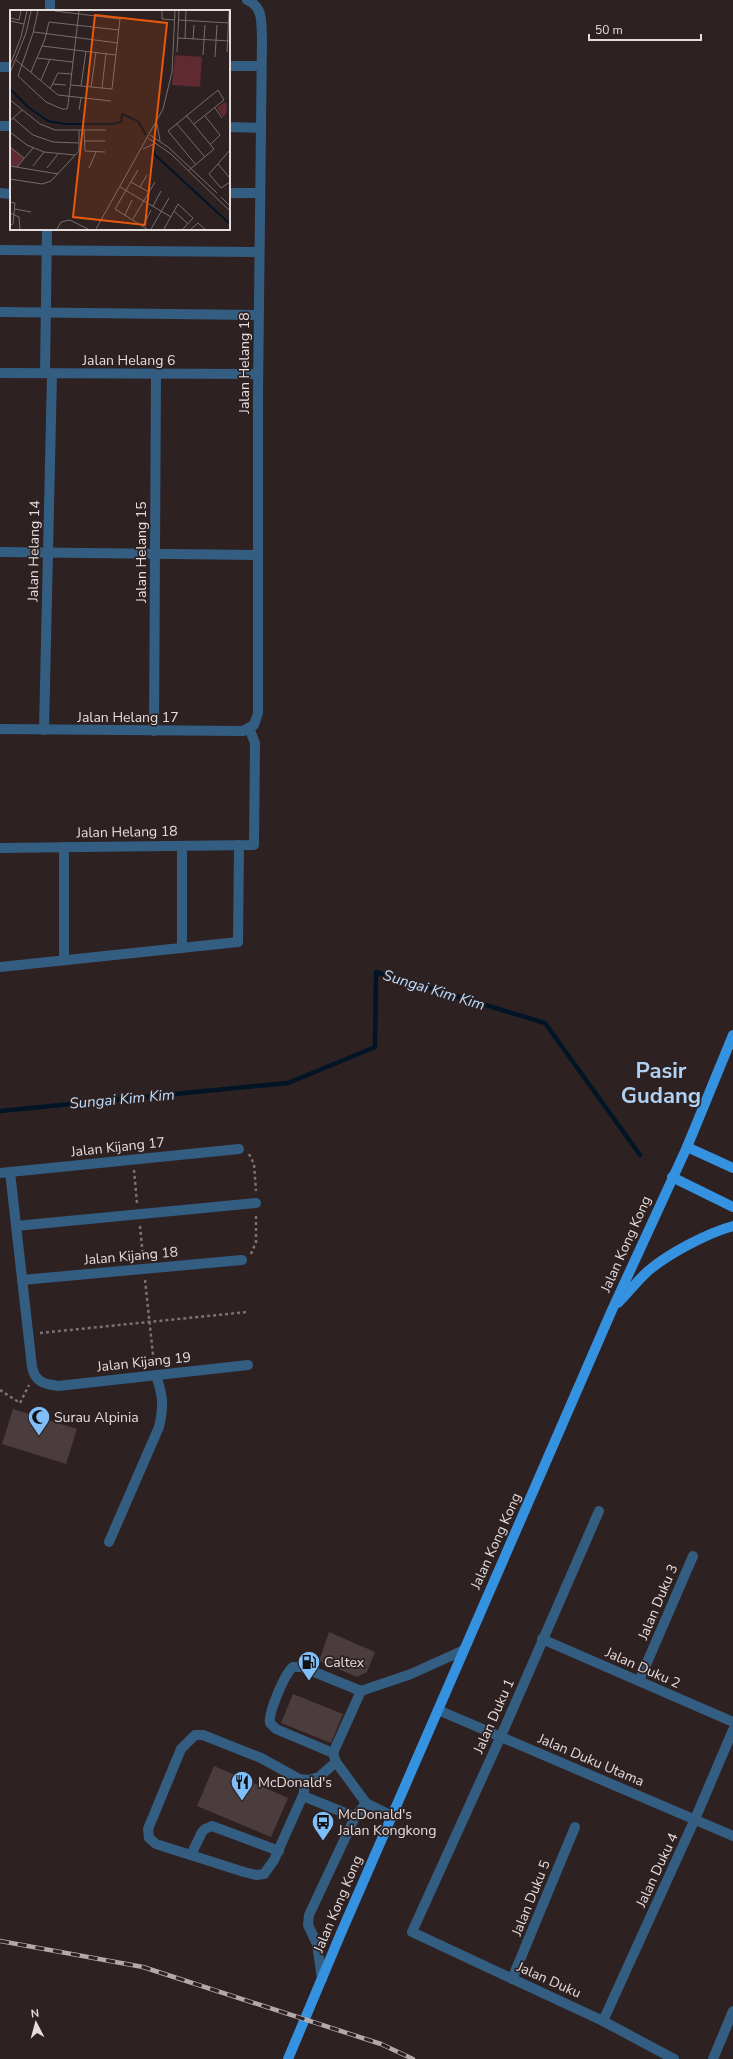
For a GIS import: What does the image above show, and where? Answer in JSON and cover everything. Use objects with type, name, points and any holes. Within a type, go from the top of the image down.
[{"type":"main road","name":"Jalan Kong Kong","points":[[288,2059],[341,1933],[612,1310],[686,1147],[733,1035]]},
{"type":"main road","points":[[686,1147],[733,1168]]},
{"type":"main road","points":[[672,1177],[733,1207]]},
{"type":"main road","points":[[612,1310],[648,1272],[666,1258],[699,1240],[733,1226]]},
{"type":"street","name":"Jalan Helang 18","points":[[0,848],[254,845],[254,742],[252,727],[258,713],[258,315],[261,17],[260,11],[250,2]]},
{"type":"street","points":[[230,66],[261,66]]},
{"type":"street","points":[[230,127],[260,128]]},
{"type":"street","points":[[230,193],[260,193]]},
{"type":"street","name":"Jalan Helang 14","points":[[44,730],[48,552],[49,374],[46,313],[47,230]]},
{"type":"street","points":[[0,250],[259,252]]},
{"type":"street","points":[[0,312],[258,315]]},
{"type":"street","name":"Jalan Helang 6","points":[[0,373],[258,374]]},
{"type":"street","name":"Jalan Helang 15","points":[[154,731],[156,374]]},
{"type":"street","points":[[0,552],[258,555]]},
{"type":"street","name":"Jalan Helang 17","points":[[0,730],[243,731],[252,727]]},
{"type":"street","points":[[0,967],[238,942],[239,845]]},
{"type":"street","points":[[182,846],[182,948]]},
{"type":"street","points":[[64,847],[64,960]]},
{"type":"street","name":"Jalan Kijang 17","points":[[0,1173],[239,1149]]},
{"type":"street","points":[[10,1172],[34,1376]]},
{"type":"street","points":[[16,1226],[256,1202]]},
{"type":"street","name":"Jalan Kijang 18","points":[[22,1280],[242,1260]]},
{"type":"street","name":"Jalan Kijang 19","points":[[34,1376],[43,1384],[58,1386],[248,1365]]},
{"type":"street","points":[[110,1542],[159,1427],[163,1412],[163,1395],[156,1375]]},
{"type":"street","name":"Jalan Duku 1","points":[[412,1931],[501,1736],[599,1511]]},
{"type":"street","name":"Jalan Duku 3","points":[[639,1682],[693,1556]]},
{"type":"street","name":"Jalan Duku 2","points":[[542,1639],[733,1722]]},
{"type":"street","points":[[392,1816],[366,1804],[335,1757],[276,1729],[270,1723],[270,1715],[287,1673],[293,1667],[302,1667],[361,1691],[411,1674],[464,1650]]},
{"type":"street","points":[[299,1779],[304,1786],[303,1796],[269,1870],[260,1875],[156,1844],[152,1842],[148,1833],[181,1748],[191,1737],[199,1734],[203,1735],[261,1758],[299,1779],[309,1780],[319,1777],[335,1757],[361,1691]]},
{"type":"street","name":"Jalan Duku Utama","points":[[438,1710],[733,1836]]},
{"type":"street","name":"Jalan Duku 4","points":[[604,2020],[695,1820],[733,1730]]},
{"type":"street","points":[[303,1796],[356,1817]]},
{"type":"street","points":[[322,1979],[317,1944],[308,1925],[309,1915],[356,1817],[366,1804]]},
{"type":"street","points":[[191,1855],[202,1832],[212,1826],[279,1851]]},
{"type":"street","name":"Jalan Duku 5","points":[[512,1979],[575,1827]]},
{"type":"street","name":"Jalan Duku","points":[[412,1931],[412,1933],[604,2020],[674,2059]]},
{"type":"street","points":[[713,2059],[733,2011]]},
{"type":"path","points":[[28,1334],[247,1312]]},
{"type":"path","points":[[0,1390],[20,1403],[34,1376]]},
{"type":"building","name":"Surau Alpinia","points":[[13,1409],[77,1429],[66,1464],[2,1444]]},
{"type":"building","points":[[329,1632],[375,1652],[367,1672],[357,1677],[319,1661]]},
{"type":"building","points":[[293,1694],[343,1714],[331,1743],[281,1723]]},
{"type":"building","name":"McDonald's","points":[[214,1766],[288,1798],[271,1837],[197,1806]]},
{"type":"waterway","name":"Sungai Kim Kim","points":[[0,1111],[288,1083],[375,1047],[376,972],[545,1023],[640,1155]]},
{"type":"railway","points":[[0,1941],[143,1967],[381,2044],[413,2059]]},
{"type":"place","name":"Surau Alpinia","points":[[39,1436]]},
{"type":"place","name":"Caltex","points":[[309,1682]]},
{"type":"place","name":"McDonald's","points":[[242,1802]]},
{"type":"place","name":"McDonald's Jalan Kongkong","points":[[323,1842]]},
{"type":"district","name":"Pasir Gudang","points":[[661,1084]]}]
